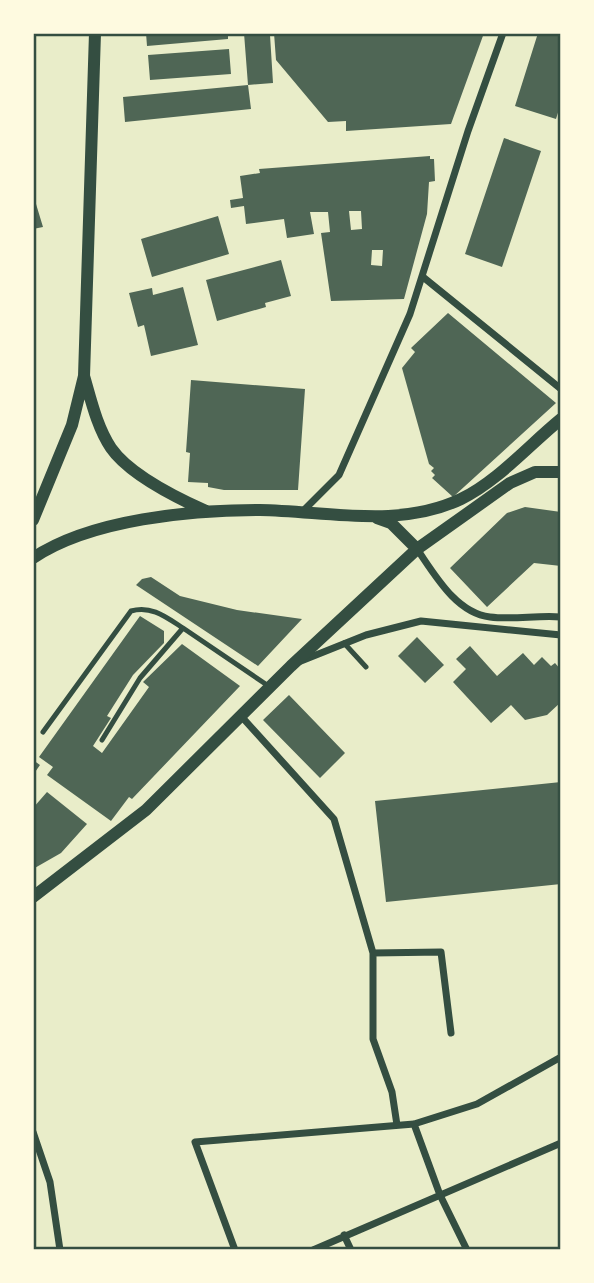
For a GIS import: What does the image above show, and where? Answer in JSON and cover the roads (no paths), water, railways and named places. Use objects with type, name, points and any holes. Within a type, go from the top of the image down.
[{"type":"street","points":[[33,520],[72,425],[84,376],[95,33]]},
{"type":"street","points":[[301,513],[339,475],[411,314],[468,131],[503,33]]},
{"type":"street","points":[[423,277],[561,389]]},
{"type":"street","points":[[84,376],[96,415],[112,449],[177,498],[209,512]]},
{"type":"street","points":[[33,558],[95,530],[209,512],[373,517],[432,509],[461,499],[488,481],[561,419]]},
{"type":"street","points":[[34,897],[146,810],[291,666],[417,549],[510,483],[535,472],[561,472]]},
{"type":"street","points":[[373,517],[391,523],[417,549],[440,582],[466,608],[489,617],[561,617]]},
{"type":"street","points":[[291,666],[344,643],[421,621],[561,635]]},
{"type":"street","points":[[241,716],[334,819],[373,953],[373,1038],[392,1092],[397,1125]]},
{"type":"street","points":[[373,953],[441,952],[451,1033]]},
{"type":"street","points":[[235,1250],[195,1142],[414,1124],[477,1104],[561,1058]]},
{"type":"street","points":[[414,1124],[440,1195],[467,1250]]},
{"type":"street","points":[[33,1132],[50,1182],[60,1250]]},
{"type":"street","points":[[313,1250],[561,1143]]},
{"type":"street","points":[[344,1235],[351,1250]]},
{"type":"lane","points":[[43,732],[131,611],[143,607],[163,615],[270,687]]},
{"type":"lane","points":[[102,740],[140,678],[183,628]]},
{"type":"lane","points":[[344,643],[366,667]]}]
